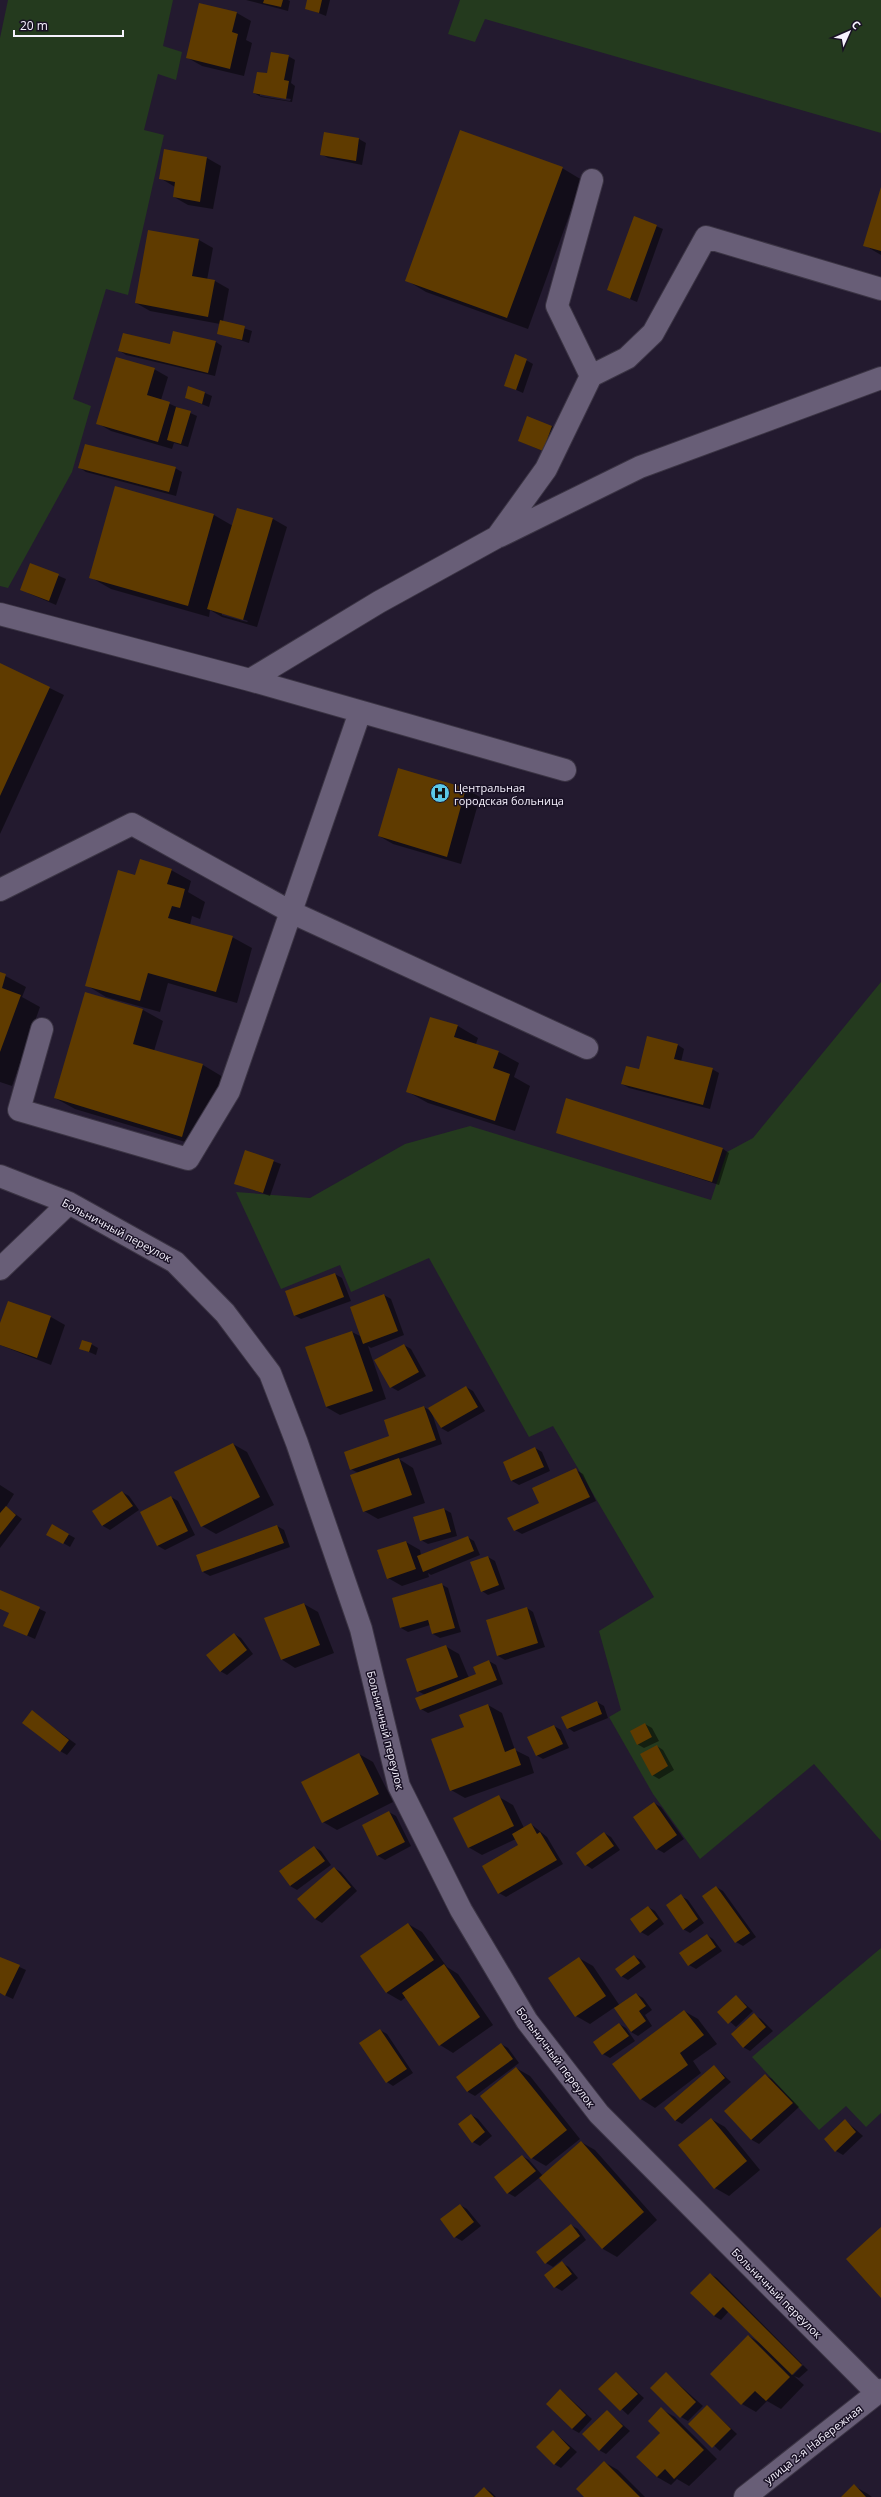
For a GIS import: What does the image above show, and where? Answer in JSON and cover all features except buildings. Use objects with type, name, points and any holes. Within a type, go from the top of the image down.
[{"type":"street","points":[[591,376],[557,306],[592,180]]},
{"type":"street","points":[[497,537],[546,469],[591,376],[627,358],[653,333],[706,237],[881,289]]},
{"type":"street","points":[[250,680],[379,602],[497,537],[640,467],[881,378]]},
{"type":"street","points":[[0,614],[250,680],[565,770]]},
{"type":"street","points":[[42,1029],[19,1110],[188,1159],[229,1091],[360,712]]},
{"type":"street","points":[[0,890],[132,824],[291,912],[587,1048]]},
{"type":"street","name":"Больничный переулок","points":[[0,1176],[68,1203],[175,1262],[225,1313],[270,1373],[297,1443],[361,1629],[399,1786],[461,1910],[527,2021],[599,2114],[879,2392]]},
{"type":"street","points":[[0,1269],[68,1203]]},
{"type":"street","name":"улица 2-я Набережная","points":[[745,2497],[879,2392]]},
{"type":"green space","points":[[8,0],[173,0],[163,46],[182,52],[176,80],[158,74],[144,130],[164,135],[128,295],[106,289],[73,399],[91,406],[72,472],[8,588],[0,586],[0,38]]},
{"type":"green space","points":[[460,0],[881,0],[881,133],[485,19],[475,42],[448,34]]},
{"type":"green space","points":[[881,982],[881,1841],[814,1764],[700,1859],[653,1794],[609,1717],[621,1710],[599,1631],[654,1597],[553,1426],[529,1437],[429,1258],[351,1292],[340,1265],[281,1289],[236,1192],[310,1198],[405,1144],[470,1126],[711,1200],[727,1152],[753,1138]]},
{"type":"green space","points":[[881,1948],[881,2113],[866,2127],[846,2106],[819,2130],[752,2057]]},
{"type":"place","name":"Центральная городская больница","points":[[440,793]]}]
